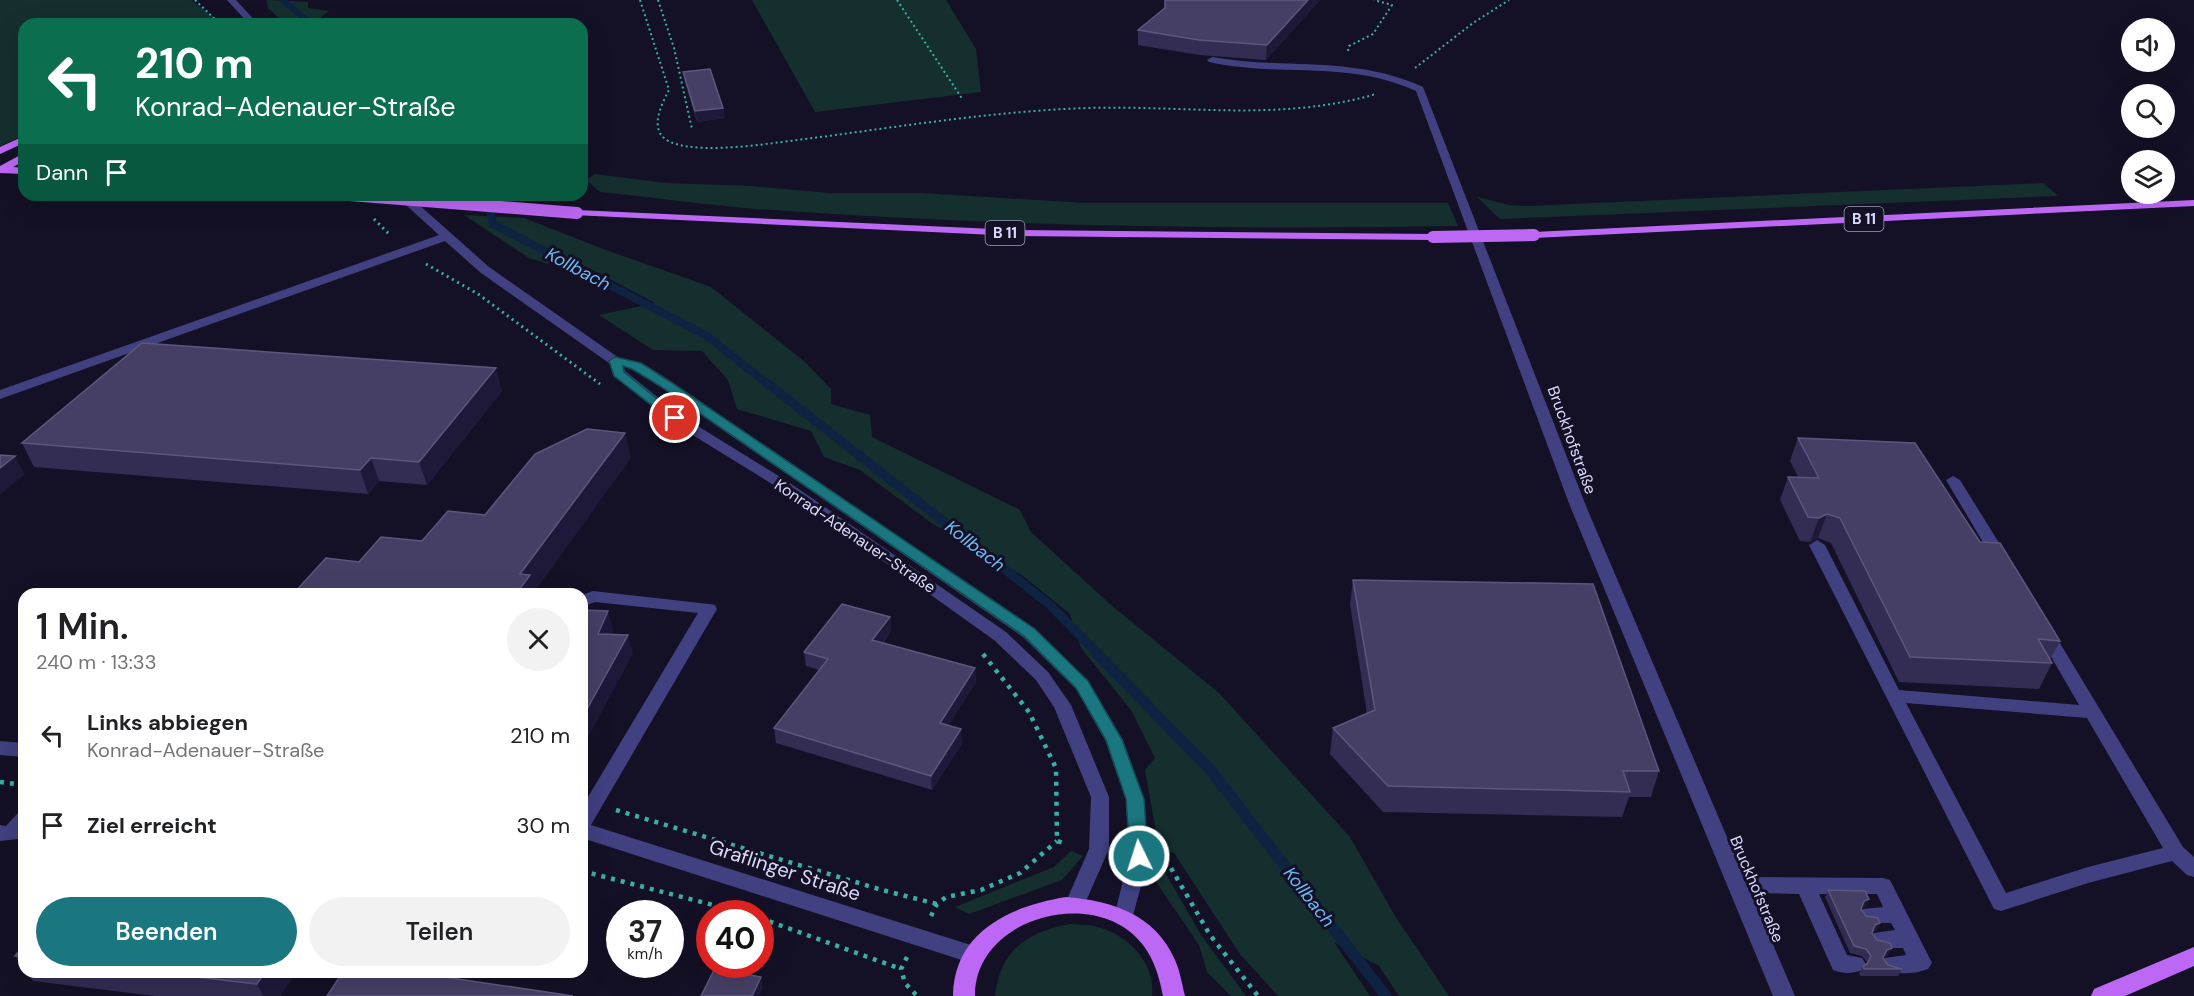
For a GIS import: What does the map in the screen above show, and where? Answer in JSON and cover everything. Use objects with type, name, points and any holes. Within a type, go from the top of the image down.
[{"type":"main road","points":[[0,151],[18,142]]},
{"type":"main road","points":[[1,170],[18,160]]},
{"type":"main road","points":[[1,170],[18,171]]},
{"type":"main road","name":"B 11","points":[[426,201],[577,213],[1016,233],[1433,237],[1534,235],[2194,203]]},
{"type":"main road","points":[[964,996],[963,985],[974,955],[994,930],[1023,913],[1058,904],[1076,904],[1092,906],[1124,917],[1150,937],[1168,963],[1174,996]]},
{"type":"main road","points":[[2102,996],[2194,956]]},
{"type":"street","points":[[231,0],[248,18]]},
{"type":"street","name":"Bruckhofstraße","points":[[1212,60],[1265,68],[1364,69],[1401,78],[1420,89],[1578,506],[1784,996]]},
{"type":"street","name":"Konrad-Adenauer-Straße","points":[[408,201],[485,270],[615,361],[637,366],[664,383],[1029,633],[1082,685],[1114,740],[1135,799],[1139,856],[1124,917]]},
{"type":"street","points":[[0,395],[192,329],[250,305],[448,236]]},
{"type":"street","name":"Konrad-Adenauer-Straße","points":[[615,361],[619,373],[675,418],[785,486],[885,554],[1000,636],[1042,676],[1062,705],[1100,797],[1098,849],[1076,904]]},
{"type":"street","points":[[1953,480],[2008,571]]},
{"type":"street","points":[[1817,545],[2001,903],[2088,875],[2176,852]]},
{"type":"street","points":[[588,599],[593,596],[709,609],[588,814]]},
{"type":"street","points":[[2038,621],[2176,852],[2194,870]]},
{"type":"street","points":[[1893,696],[2093,711]]},
{"type":"street","points":[[0,748],[18,750]]},
{"type":"street","points":[[0,832],[11,834],[18,826]]},
{"type":"street","name":"Graflinger Straße","points":[[588,832],[974,955]]},
{"type":"street","points":[[1736,885],[1883,886],[1921,963],[1892,964]]},
{"type":"street","points":[[1805,885],[1826,915],[1836,939],[1840,964],[1855,964]]},
{"type":"street","points":[[1870,915],[1897,915]]},
{"type":"street","points":[[1881,939],[1909,939]]},
{"type":"path","points":[[195,0],[214,18]]},
{"type":"path","points":[[640,0],[669,90],[655,116],[659,133],[674,145],[687,147],[728,146],[952,120],[1107,108],[1287,110],[1353,102],[1399,86],[1401,78],[1473,22],[1509,0]]},
{"type":"path","points":[[658,0],[674,48],[692,129]]},
{"type":"path","points":[[897,0],[963,99]]},
{"type":"path","points":[[1364,69],[1348,54],[1348,46],[1373,34],[1392,5],[1374,0]]},
{"type":"path","points":[[370,215],[406,252],[478,294],[578,369],[608,388]]},
{"type":"path","points":[[594,803],[882,890],[938,904],[946,897],[981,890],[1020,873],[1057,841],[1056,768],[1029,712],[976,646]]},
{"type":"path","points":[[0,782],[18,784]]},
{"type":"path","points":[[1057,841],[1064,843]]},
{"type":"path","points":[[1154,860],[1168,863],[1210,935],[1258,996]]},
{"type":"path","points":[[588,873],[696,901]]},
{"type":"path","points":[[774,923],[902,967],[905,983],[917,996]]},
{"type":"green space","points":[[0,0],[191,0],[215,18],[18,18],[18,138],[0,146]]},
{"type":"green space","points":[[267,0],[308,2],[308,8],[329,11],[322,18],[279,18],[268,8]]},
{"type":"green space","points":[[752,0],[946,0],[976,49],[981,92],[815,112]]},
{"type":"green space","points":[[595,174],[666,183],[750,186],[829,193],[921,193],[1086,203],[1448,203],[1458,226],[1195,227],[1020,223],[845,215],[737,207],[600,192],[588,182],[588,179]]},
{"type":"green space","points":[[2043,183],[2058,196],[1500,219],[1477,197],[1509,205],[1528,206]]},
{"type":"green space","points":[[464,215],[524,218],[711,287],[805,362],[831,389],[831,404],[870,415],[872,437],[1020,510],[1031,532],[1111,605],[1219,693],[1350,837],[1395,916],[1449,996],[1399,996],[1379,966],[1334,942],[1370,996],[1278,996],[1240,954],[1174,853],[1159,849],[1145,770],[1155,758],[1131,710],[1081,648],[1070,614],[1023,576],[933,524],[860,470],[824,457],[811,431],[737,409],[728,380],[702,351],[653,350],[599,315],[655,303],[581,264],[549,264],[529,258]]},
{"type":"green space","points":[[1071,851],[1083,856],[1062,880],[969,914],[955,907],[1054,867]]},
{"type":"green space","points":[[1155,867],[1162,867],[1201,935],[1246,996],[1231,996],[1207,972],[1199,945],[1156,882]]},
{"type":"green space","points":[[1070,924],[1091,925],[1117,935],[1127,942],[1144,961],[1152,984],[1152,996],[995,996],[1003,966],[1018,946],[1041,932]]},
{"type":"building","points":[[1165,0],[1308,0],[1267,45],[1199,40],[1138,30],[1165,8]]},
{"type":"building","points":[[710,69],[723,108],[695,111],[683,72]]},
{"type":"building","points":[[142,343],[496,368],[419,462],[371,458],[360,470],[22,443]]},
{"type":"building","points":[[587,429],[625,433],[520,574],[530,575],[520,588],[298,588],[326,558],[359,562],[381,537],[422,541],[448,511],[485,515],[535,454]]},
{"type":"building","points":[[1798,438],[1915,443],[1980,542],[2000,543],[2060,641],[2038,639],[2052,663],[1910,657],[1840,518],[1827,514],[1819,518],[1808,517],[1788,477],[1819,478]]},
{"type":"building","points":[[0,455],[15,456],[0,468]]},
{"type":"building","points":[[1353,580],[1593,584],[1659,771],[1623,771],[1630,792],[1388,786],[1333,728],[1375,710]]},
{"type":"building","points":[[842,604],[890,617],[872,640],[975,668],[940,723],[961,729],[931,776],[774,728],[828,659],[804,652]]},
{"type":"building","points":[[588,610],[608,611],[598,634],[628,635],[588,707]]},
{"type":"building","points":[[1828,890],[1865,891],[1869,899],[1864,901],[1861,909],[1866,916],[1878,918],[1880,923],[1875,925],[1872,933],[1877,940],[1890,943],[1892,948],[1887,950],[1883,958],[1888,965],[1902,969],[1864,969],[1863,966],[1867,964],[1871,956],[1866,949],[1854,946]]},
{"type":"building","points":[[206,978],[261,978],[257,984]]},
{"type":"building","points":[[339,978],[452,978],[573,996],[327,996]]},
{"type":"building","points":[[710,978],[761,978],[752,996],[701,996]]},
{"type":"waterway","name":"Kollbach","points":[[283,0],[304,18]]},
{"type":"waterway","name":"Kollbach","points":[[488,201],[493,224],[707,336],[769,385]]},
{"type":"waterway","name":"Kollbach","points":[[767,383],[1050,605],[1099,655]]},
{"type":"waterway","name":"Kollbach","points":[[1097,654],[1208,767],[1386,996]]},
{"type":"route","points":[[675,418],[619,373],[615,361],[637,366],[664,383],[1029,633],[1082,685],[1114,740],[1135,799],[1139,856]]}]
